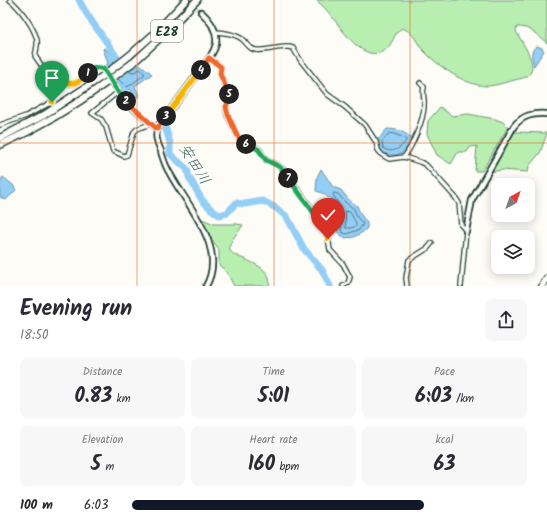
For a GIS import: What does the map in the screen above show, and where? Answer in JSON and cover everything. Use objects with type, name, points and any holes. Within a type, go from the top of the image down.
[{"type":"highway","name":"E28","points":[[0,138],[44,115],[103,76],[129,56],[186,0]]},
{"type":"highway","name":"E28","points":[[0,145],[49,121],[81,101],[107,82],[135,61],[197,0]]},
{"type":"main road","points":[[201,12],[210,20],[215,32],[216,44],[209,58],[157,129],[156,135],[166,166],[206,234],[209,242],[211,249],[211,269],[210,278],[206,286]]},
{"type":"main road","points":[[466,231],[472,200],[514,126],[522,118],[530,114],[547,114]]},
{"type":"main road","points":[[542,286],[547,278]]},
{"type":"street","points":[[10,0],[19,7],[30,25],[37,40],[35,56],[48,73],[58,80],[71,84],[79,83],[91,71],[98,67],[105,71],[118,92],[134,109],[157,129]]},
{"type":"street","points":[[215,32],[234,35],[242,39],[248,47],[256,50],[269,50],[288,46],[293,48],[296,51],[300,61],[327,94],[350,111],[365,125],[382,155],[389,159],[404,157],[426,165],[455,197],[460,206],[461,225],[466,231],[461,286]]},
{"type":"street","points":[[209,58],[221,67],[220,74],[230,97],[226,107],[228,115],[240,141],[256,147],[260,150],[266,160],[280,167],[321,221],[328,237],[330,250],[343,264],[350,277],[348,283],[344,286]]},
{"type":"street","points":[[0,125],[26,116],[52,102],[58,80]]},
{"type":"street","points":[[404,157],[417,133],[424,113],[422,93],[424,87],[420,83]]},
{"type":"street","points":[[118,92],[92,113],[101,119],[106,127],[113,151],[124,156],[127,154],[134,132],[138,128],[150,124]]},
{"type":"street","points":[[407,286],[406,278],[409,260],[428,248],[432,243]]},
{"type":"green space","points":[[316,0],[547,0],[547,43],[530,30],[517,27],[516,31],[530,58],[532,65],[531,71],[527,76],[519,79],[490,86],[478,85],[452,74],[444,68],[429,56],[420,47],[413,36],[403,28],[397,32],[390,45],[384,51],[376,54],[369,53],[355,44],[348,37],[323,6]]},
{"type":"green space","points":[[440,107],[452,116],[468,114],[495,119],[503,122],[508,127],[482,171],[475,171],[477,146],[470,147],[467,152],[458,152],[451,164],[437,155],[427,134],[428,121]]},
{"type":"green space","points":[[515,132],[547,133],[540,153],[529,166],[528,172],[502,170],[490,172],[509,139]]},
{"type":"green space","points":[[202,219],[214,224],[243,225],[232,240],[230,250],[232,253],[260,267],[266,272],[269,278],[269,286],[234,286],[226,271],[219,265],[219,250],[205,229]]},
{"type":"water","points":[[537,46],[542,48],[544,51],[534,66],[532,52]]},
{"type":"water","points":[[104,48],[131,67],[133,68],[141,65],[152,74],[135,86],[139,96],[136,98],[130,89],[123,93],[121,91],[122,90],[107,69],[106,65],[108,63],[103,49]]},
{"type":"water","points":[[387,129],[401,132],[410,137],[412,140],[402,153],[388,155],[379,150],[377,141]]},
{"type":"water","points":[[321,169],[333,187],[341,190],[348,199],[357,206],[367,223],[367,228],[363,232],[354,237],[345,238],[338,233],[338,220],[332,201],[325,195],[316,191],[317,177]]},
{"type":"water","points":[[3,177],[13,185],[16,190],[6,200],[0,197],[0,184]]},
{"type":"waterway","name":"安田川","points":[[79,0],[120,63]]},
{"type":"waterway","name":"安田川","points":[[165,126],[170,143],[170,154],[187,169],[189,177],[202,200],[211,209],[219,215],[227,213],[236,203],[245,204],[263,201],[276,208],[287,217],[304,249],[322,270],[330,286]]},
{"type":"tunnel","points":[[187,0],[201,12]]},
{"type":"route","points":[[52,102],[58,80],[71,84],[79,83],[94,68],[102,68],[118,92],[134,109],[157,129],[209,58],[221,67],[220,74],[230,97],[226,107],[228,115],[240,141],[256,147],[260,150],[263,158],[270,163],[278,165],[283,170],[321,221],[328,239]]}]
